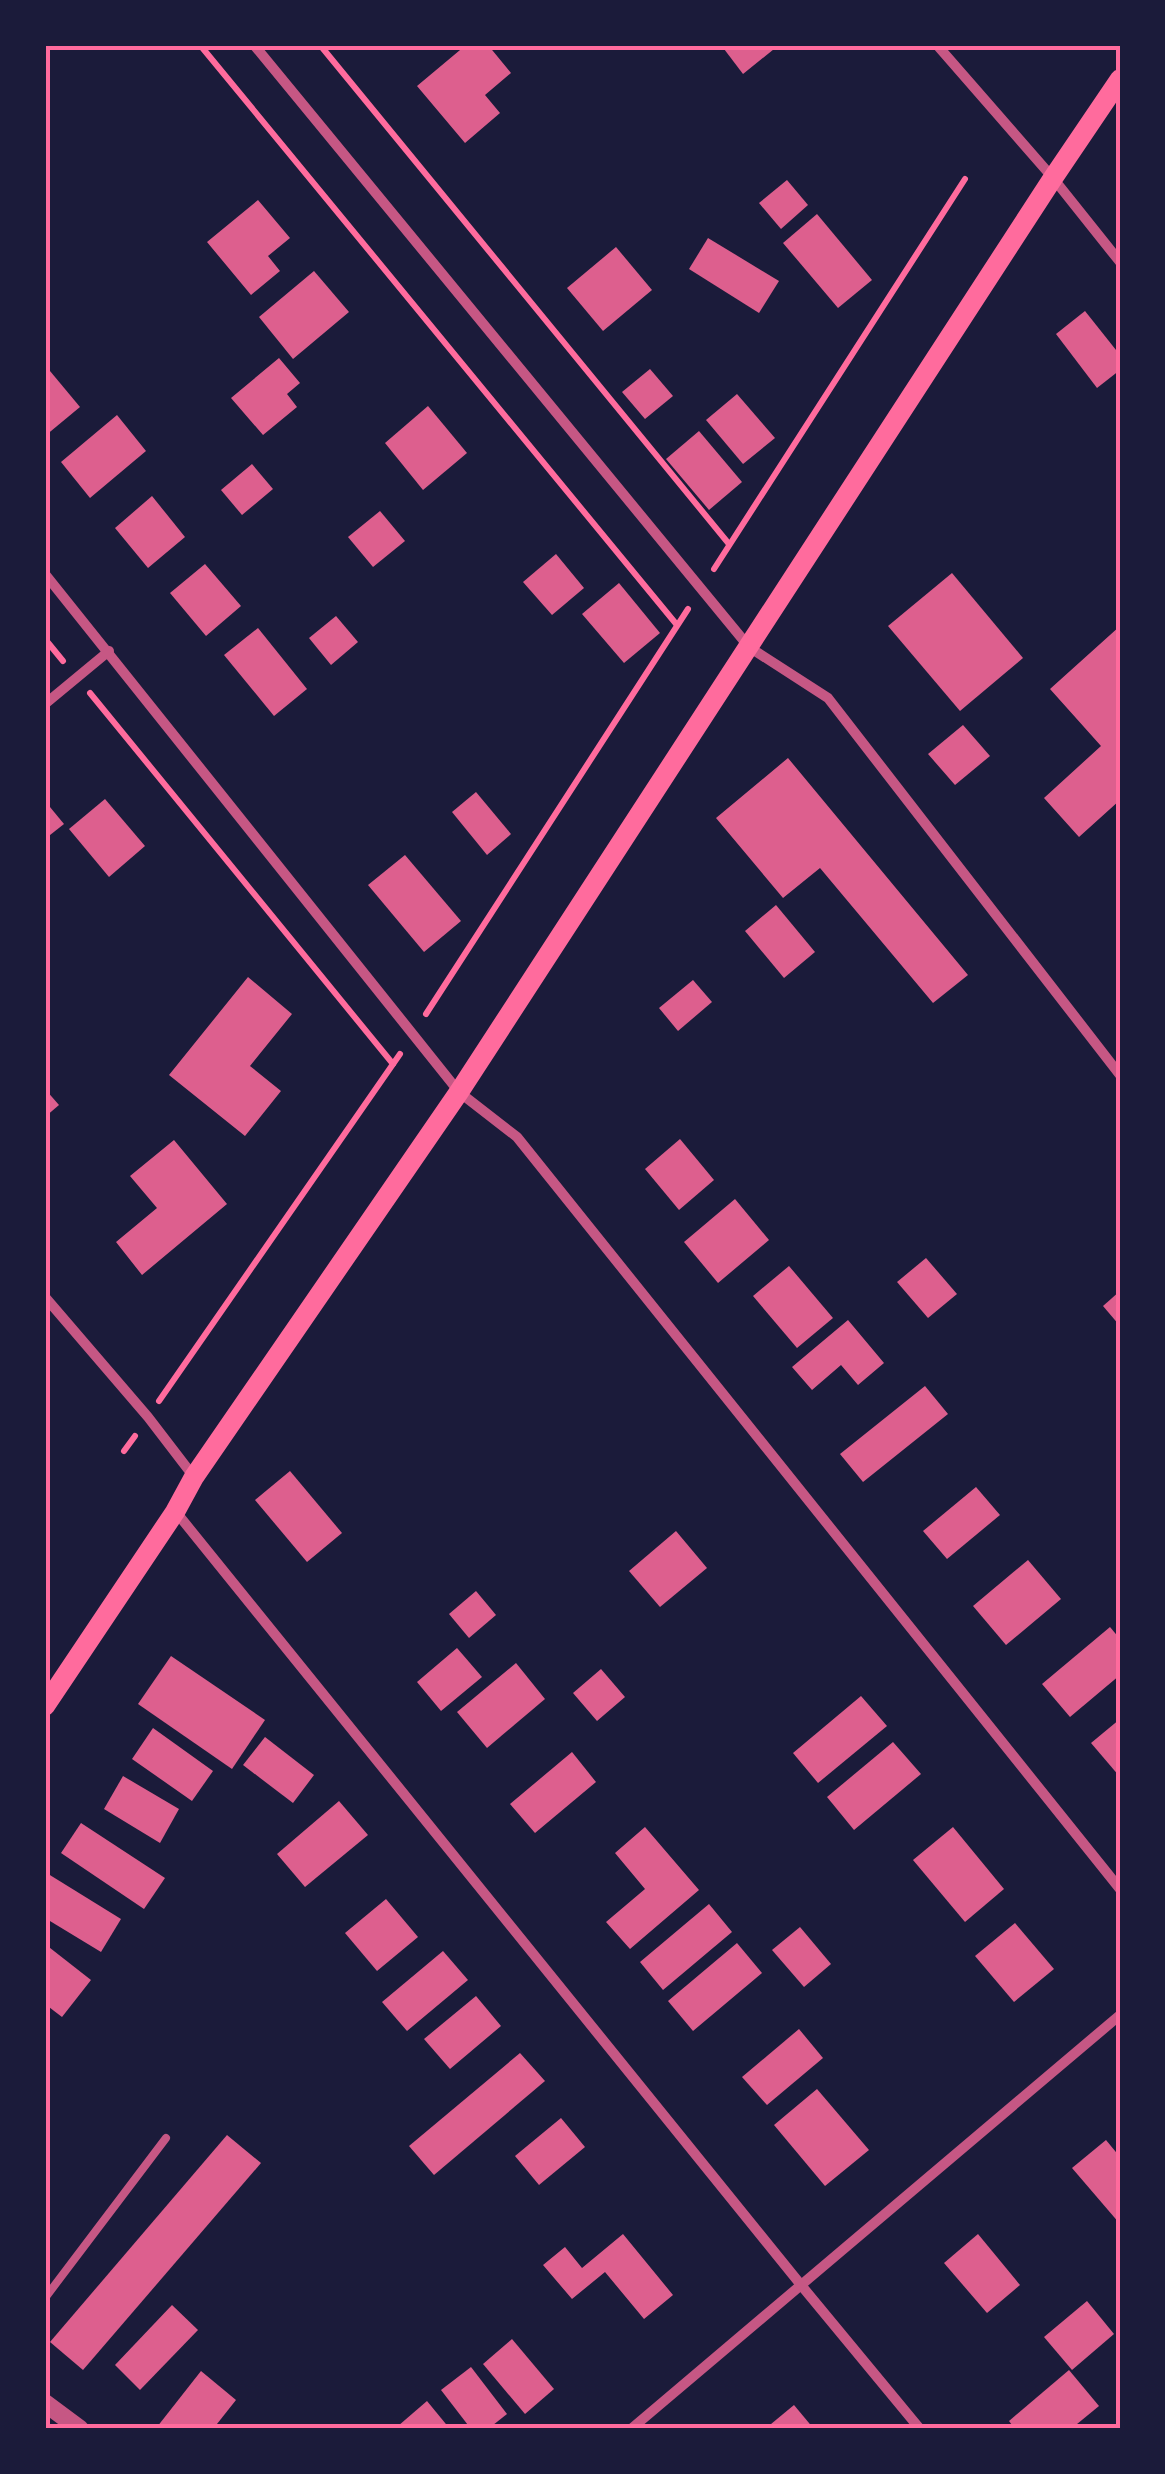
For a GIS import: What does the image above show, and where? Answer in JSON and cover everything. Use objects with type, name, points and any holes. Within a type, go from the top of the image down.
[{"type":"main road","points":[[45,1706],[175,1512],[194,1476],[460,1092],[1120,80]]},
{"type":"street","points":[[254,45],[749,647],[828,698],[1120,1076]]},
{"type":"street","points":[[937,45],[1120,262]]},
{"type":"street","points":[[45,574],[460,1092],[516,1137],[1120,1889]]},
{"type":"street","points":[[45,704],[108,651]]},
{"type":"street","points":[[45,1297],[194,1476]]},
{"type":"street","points":[[175,1512],[920,2429]]},
{"type":"street","points":[[631,2429],[1120,2015]]},
{"type":"street","points":[[45,2403],[80,2429]]},
{"type":"lane","points":[[45,2298],[166,2138]]},
{"type":"path","points":[[200,45],[677,625],[965,179]]},
{"type":"path","points":[[320,45],[729,544]]},
{"type":"path","points":[[46,641],[393,1064]]},
{"type":"building","points":[[466,45],[488,45],[511,73],[485,95],[500,113],[465,143],[417,86]]},
{"type":"building","points":[[721,45],[779,45],[743,74]]},
{"type":"building","points":[[787,180],[808,205],[781,229],[759,203]]},
{"type":"building","points":[[258,200],[290,238],[268,256],[280,271],[251,295],[207,242]]},
{"type":"building","points":[[817,214],[872,280],[838,308],[783,243]]},
{"type":"building","points":[[708,238],[779,281],[759,313],[689,269]]},
{"type":"building","points":[[616,247],[652,290],[603,331],[567,288]]},
{"type":"building","points":[[314,271],[349,312],[293,359],[259,317]]},
{"type":"building","points":[[1085,311],[1120,355],[1120,370],[1097,388],[1056,334]]},
{"type":"building","points":[[279,358],[300,383],[287,394],[297,407],[263,435],[231,398]]},
{"type":"building","points":[[45,365],[80,407],[45,436]]},
{"type":"building","points":[[650,369],[673,396],[645,419],[622,392]]},
{"type":"building","points":[[737,394],[775,438],[743,464],[706,420]]},
{"type":"building","points":[[428,406],[467,453],[423,490],[385,443]]},
{"type":"building","points":[[117,415],[146,451],[90,498],[61,462]]},
{"type":"building","points":[[699,431],[742,482],[709,510],[666,459]]},
{"type":"building","points":[[252,464],[273,489],[242,515],[221,490]]},
{"type":"building","points":[[152,496],[185,537],[148,568],[115,528]]},
{"type":"building","points":[[380,511],[405,541],[373,567],[348,537]]},
{"type":"building","points":[[556,554],[584,588],[552,615],[523,582]]},
{"type":"building","points":[[205,564],[241,606],[206,636],[170,593]]},
{"type":"building","points":[[952,573],[1023,658],[960,711],[888,626]]},
{"type":"building","points":[[619,583],[660,633],[624,663],[582,614]]},
{"type":"building","points":[[336,616],[358,642],[331,665],[309,638]]},
{"type":"building","points":[[1120,626],[1120,800],[1079,837],[1044,798],[1101,746],[1050,689]]},
{"type":"building","points":[[258,628],[307,689],[274,716],[224,655]]},
{"type":"building","points":[[963,725],[990,756],[955,785],[928,754]]},
{"type":"building","points":[[788,758],[968,975],[933,1003],[820,868],[783,898],[716,818]]},
{"type":"building","points":[[476,792],[511,834],[487,855],[452,812]]},
{"type":"building","points":[[105,799],[145,846],[109,877],[69,829]]},
{"type":"building","points":[[45,801],[64,824],[45,839]]},
{"type":"building","points":[[405,855],[461,921],[424,952],[368,885]]},
{"type":"building","points":[[776,905],[815,952],[784,978],[745,931]]},
{"type":"building","points":[[248,977],[292,1014],[250,1066],[281,1091],[245,1136],[169,1075]]},
{"type":"building","points":[[693,980],[712,1002],[678,1031],[659,1008]]},
{"type":"building","points":[[45,1089],[59,1105],[45,1117]]},
{"type":"building","points":[[680,1139],[714,1180],[679,1210],[645,1169]]},
{"type":"building","points":[[174,1140],[227,1204],[142,1275],[116,1242],[157,1208],[130,1176]]},
{"type":"building","points":[[735,1199],[769,1240],[718,1283],[684,1242]]},
{"type":"building","points":[[926,1258],[957,1294],[928,1318],[897,1282]]},
{"type":"building","points":[[789,1266],[833,1318],[797,1348],[753,1296]]},
{"type":"building","points":[[1120,1291],[1120,1326],[1103,1306]]},
{"type":"building","points":[[848,1320],[884,1363],[858,1385],[841,1365],[812,1390],[792,1367]]},
{"type":"building","points":[[925,1386],[948,1414],[863,1482],[840,1454]]},
{"type":"building","points":[[290,1471],[342,1533],[307,1562],[255,1500]]},
{"type":"building","points":[[976,1487],[1000,1515],[947,1559],[923,1531]]},
{"type":"building","points":[[676,1531],[707,1568],[660,1607],[629,1571]]},
{"type":"building","points":[[1028,1560],[1061,1599],[1006,1645],[973,1606]]},
{"type":"building","points":[[476,1591],[496,1615],[469,1638],[449,1614]]},
{"type":"building","points":[[1110,1627],[1120,1639],[1120,1675],[1070,1717],[1042,1684]]},
{"type":"building","points":[[457,1648],[482,1677],[441,1711],[417,1682]]},
{"type":"building","points":[[171,1656],[265,1720],[232,1769],[138,1704]]},
{"type":"building","points":[[516,1663],[545,1699],[487,1748],[457,1712]]},
{"type":"building","points":[[601,1669],[625,1697],[597,1721],[573,1693]]},
{"type":"building","points":[[861,1696],[887,1726],[818,1783],[793,1753]]},
{"type":"building","points":[[1120,1719],[1120,1777],[1091,1743]]},
{"type":"building","points":[[153,1728],[213,1771],[192,1801],[132,1759]]},
{"type":"building","points":[[265,1737],[314,1775],[293,1803],[243,1765]]},
{"type":"building","points":[[893,1742],[921,1774],[854,1830],[827,1797]]},
{"type":"building","points":[[572,1752],[596,1782],[535,1833],[510,1804]]},
{"type":"building","points":[[123,1776],[179,1809],[160,1843],[104,1809]]},
{"type":"building","points":[[339,1801],[368,1835],[305,1887],[277,1854]]},
{"type":"building","points":[[81,1823],[165,1878],[144,1909],[61,1853]]},
{"type":"building","points":[[645,1827],[699,1890],[630,1949],[606,1922],[645,1889],[615,1853]]},
{"type":"building","points":[[953,1827],[1004,1889],[965,1922],[913,1860]]},
{"type":"building","points":[[45,1872],[121,1919],[101,1952],[45,1918]]},
{"type":"building","points":[[386,1899],[418,1937],[377,1971],[345,1933]]},
{"type":"building","points":[[709,1904],[732,1932],[663,1990],[640,1962]]},
{"type":"building","points":[[1015,1923],[1054,1969],[1014,2002],[975,1956]]},
{"type":"building","points":[[800,1927],[831,1964],[804,1987],[772,1950]]},
{"type":"building","points":[[737,1943],[762,1973],[693,2031],[668,2001]]},
{"type":"building","points":[[45,1944],[91,1980],[62,2017],[45,2004]]},
{"type":"building","points":[[443,1951],[468,1980],[407,2031],[382,2002]]},
{"type":"building","points":[[476,1996],[501,2026],[450,2069],[424,2039]]},
{"type":"building","points":[[799,2029],[823,2058],[767,2105],[742,2077]]},
{"type":"building","points":[[520,2053],[545,2081],[434,2175],[409,2146]]},
{"type":"building","points":[[817,2089],[869,2150],[825,2186],[774,2125]]},
{"type":"building","points":[[561,2118],[585,2147],[539,2185],[515,2156]]},
{"type":"building","points":[[227,2135],[261,2163],[83,2370],[50,2342]]},
{"type":"building","points":[[1106,2140],[1120,2157],[1120,2224],[1072,2168]]},
{"type":"building","points":[[623,2234],[673,2295],[644,2319],[605,2272],[572,2299],[543,2265],[565,2247],[582,2268]]},
{"type":"building","points":[[978,2234],[1020,2285],[987,2313],[944,2263]]},
{"type":"building","points":[[1087,2301],[1114,2334],[1072,2370],[1044,2337]]},
{"type":"building","points":[[172,2305],[198,2330],[140,2390],[115,2365]]},
{"type":"building","points":[[512,2339],[554,2389],[525,2414],[483,2364]]},
{"type":"building","points":[[471,2367],[507,2414],[488,2429],[471,2429],[441,2390]]},
{"type":"building","points":[[1069,2370],[1099,2406],[1071,2429],[1015,2429],[1009,2421]]},
{"type":"building","points":[[201,2371],[236,2400],[213,2429],[157,2427]]},
{"type":"building","points":[[427,2401],[450,2429],[400,2429],[398,2426]]},
{"type":"building","points":[[794,2405],[814,2429],[765,2429]]}]
